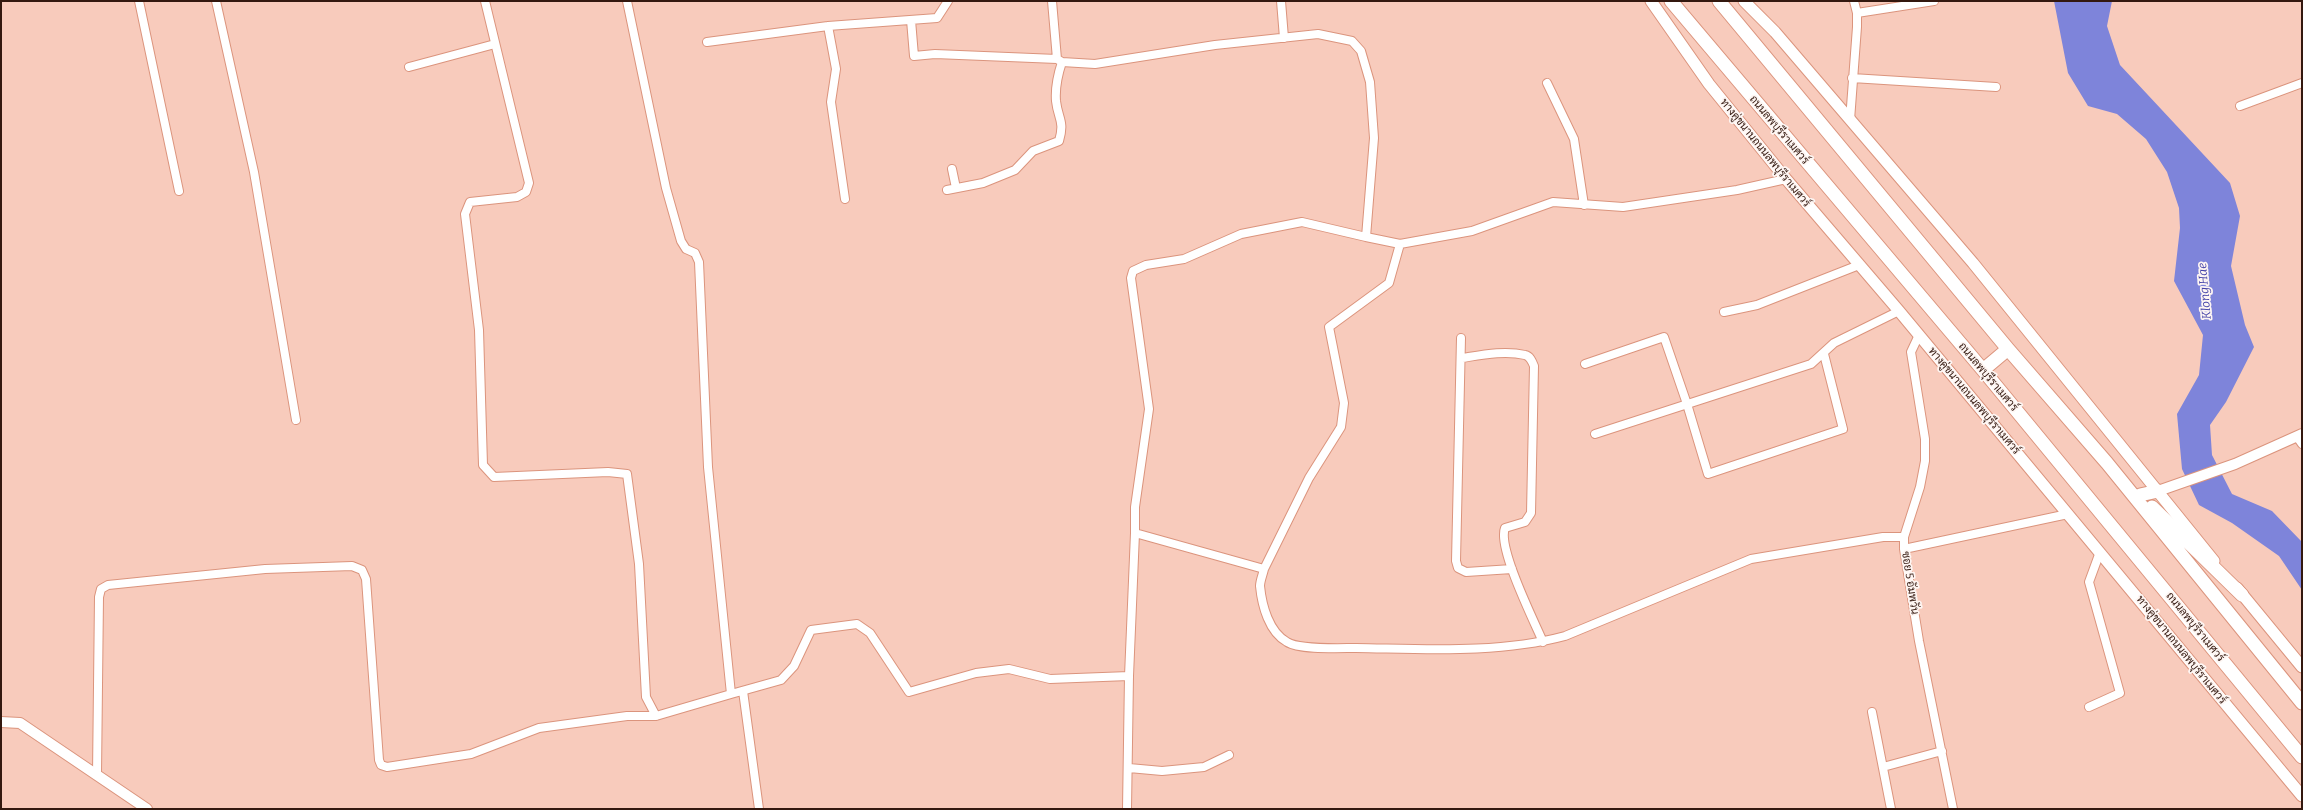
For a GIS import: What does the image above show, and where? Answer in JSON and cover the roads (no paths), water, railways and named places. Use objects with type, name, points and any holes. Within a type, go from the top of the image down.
[{"type":"main road","name":"ทางคู่ขนานถนนลพบุรีราเมศวร์","points":[[1651,1],[1709,84],[1786,179],[1899,311],[2302,796]]},
{"type":"main road","name":"ถนนลพบุรีราเมศวร์","points":[[1671,1],[1983,370],[2302,757]]},
{"type":"main road","points":[[1719,1],[2008,350],[2108,463],[2302,703]]},
{"type":"main road","points":[[1744,1],[1775,32],[1973,263],[2302,668]]},
{"type":"main road","points":[[1983,370],[2008,350]]},
{"type":"main road","points":[[2108,463],[2242,595]]},
{"type":"main road","points":[[2140,495],[2158,491]]},
{"type":"main road","points":[[2281,732],[2302,763]]},
{"type":"street","points":[[139,1],[179,191]]},
{"type":"street","points":[[216,1],[254,172],[296,420]]},
{"type":"street","points":[[485,1],[528,183],[526,192],[517,196],[470,202],[465,214],[479,330],[483,465],[494,477],[608,472],[627,474],[638,564],[646,697],[656,716]]},
{"type":"street","points":[[627,1],[666,188],[679,233],[686,249],[695,253],[699,262],[708,466],[731,694]]},
{"type":"street","points":[[707,42],[828,26],[937,18],[948,1]]},
{"type":"street","points":[[947,190],[983,183],[1015,170],[1033,151],[1059,141],[1063,127],[1056,101],[1060,61],[1052,1]]},
{"type":"street","points":[[1281,1],[1284,38]]},
{"type":"street","points":[[1850,120],[1857,13],[1854,1]]},
{"type":"street","points":[[1857,13],[1934,1]]},
{"type":"street","points":[[911,20],[914,56],[935,54],[1095,64],[1215,45],[1318,34],[1352,41],[1361,51],[1370,82],[1374,138],[1366,237]]},
{"type":"street","points":[[828,26],[836,69],[830,102],[846,199]]},
{"type":"street","points":[[409,67],[495,44]]},
{"type":"street","points":[[1852,78],[1996,87]]},
{"type":"street","points":[[1547,83],[1574,139],[1584,205]]},
{"type":"street","points":[[2240,106],[2302,83]]},
{"type":"street","points":[[952,169],[956,188]]},
{"type":"street","points":[[1127,809],[1129,768],[1129,676],[1135,507],[1148,409],[1131,278],[1133,271],[1146,265],[1184,259],[1242,234],[1302,222],[1400,244],[1472,231],[1553,202],[1623,207],[1737,190],[1786,179]]},
{"type":"street","points":[[1400,244],[1389,283],[1329,327],[1344,403],[1341,427],[1309,478],[1264,569],[1260,585],[1268,621],[1274,631],[1287,643],[1318,648],[1428,649],[1494,647],[1543,642],[1565,636],[1751,559],[1883,536],[1904,537]]},
{"type":"street","points":[[1724,312],[1756,305],[1832,277],[1859,264]]},
{"type":"street","points":[[1595,434],[1811,364],[1824,354],[1834,343],[1899,311]]},
{"type":"street","name":"ซอย 5 อัมพวัน","points":[[1919,335],[1911,352],[1925,439],[1925,461],[1920,487],[1904,537],[1904,549],[1953,809]]},
{"type":"street","points":[[1585,364],[1664,337],[1687,404],[1708,474],[1843,429],[1824,354]]},
{"type":"street","points":[[1461,338],[1462,358],[1456,561],[1458,568],[1466,572],[1512,569]]},
{"type":"street","points":[[1462,358],[1489,354],[1525,355],[1532,359],[1534,366],[1531,513],[1525,522],[1505,528],[1502,534],[1512,569],[1543,642]]},
{"type":"street","points":[[2158,491],[2300,439]]},
{"type":"street","points":[[1904,549],[2068,514]]},
{"type":"street","points":[[1135,533],[1264,569]]},
{"type":"street","points":[[2088,707],[2120,693],[2089,582],[2100,552]]},
{"type":"street","points":[[97,774],[99,597],[101,589],[108,585],[116,584],[265,569],[352,566],[362,570],[366,579],[379,760],[381,765],[387,767],[471,754],[539,728],[627,716],[656,716],[781,680],[794,666],[811,630],[857,624],[870,633],[908,692],[976,673],[1009,669],[1050,679],[1129,676]]},
{"type":"street","points":[[744,691],[759,809]]},
{"type":"street","points":[[1872,712],[1891,809]]},
{"type":"street","points":[[1,722],[20,723],[147,809]]},
{"type":"street","points":[[1883,767],[1942,751]]},
{"type":"street","points":[[1129,768],[1162,771],[1204,767],[1230,755]]},
{"type":"water","name":"Klong Hae","points":[[2054,1],[2112,1],[2107,26],[2120,65],[2230,183],[2240,216],[2231,266],[2245,325],[2254,347],[2226,402],[2210,425],[2212,455],[2232,494],[2272,511],[2302,542],[2302,590],[2279,556],[2232,523],[2199,505],[2182,469],[2177,414],[2199,375],[2203,335],[2174,281],[2180,228],[2179,208],[2167,172],[2146,139],[2117,114],[2088,106],[2068,73]]}]
